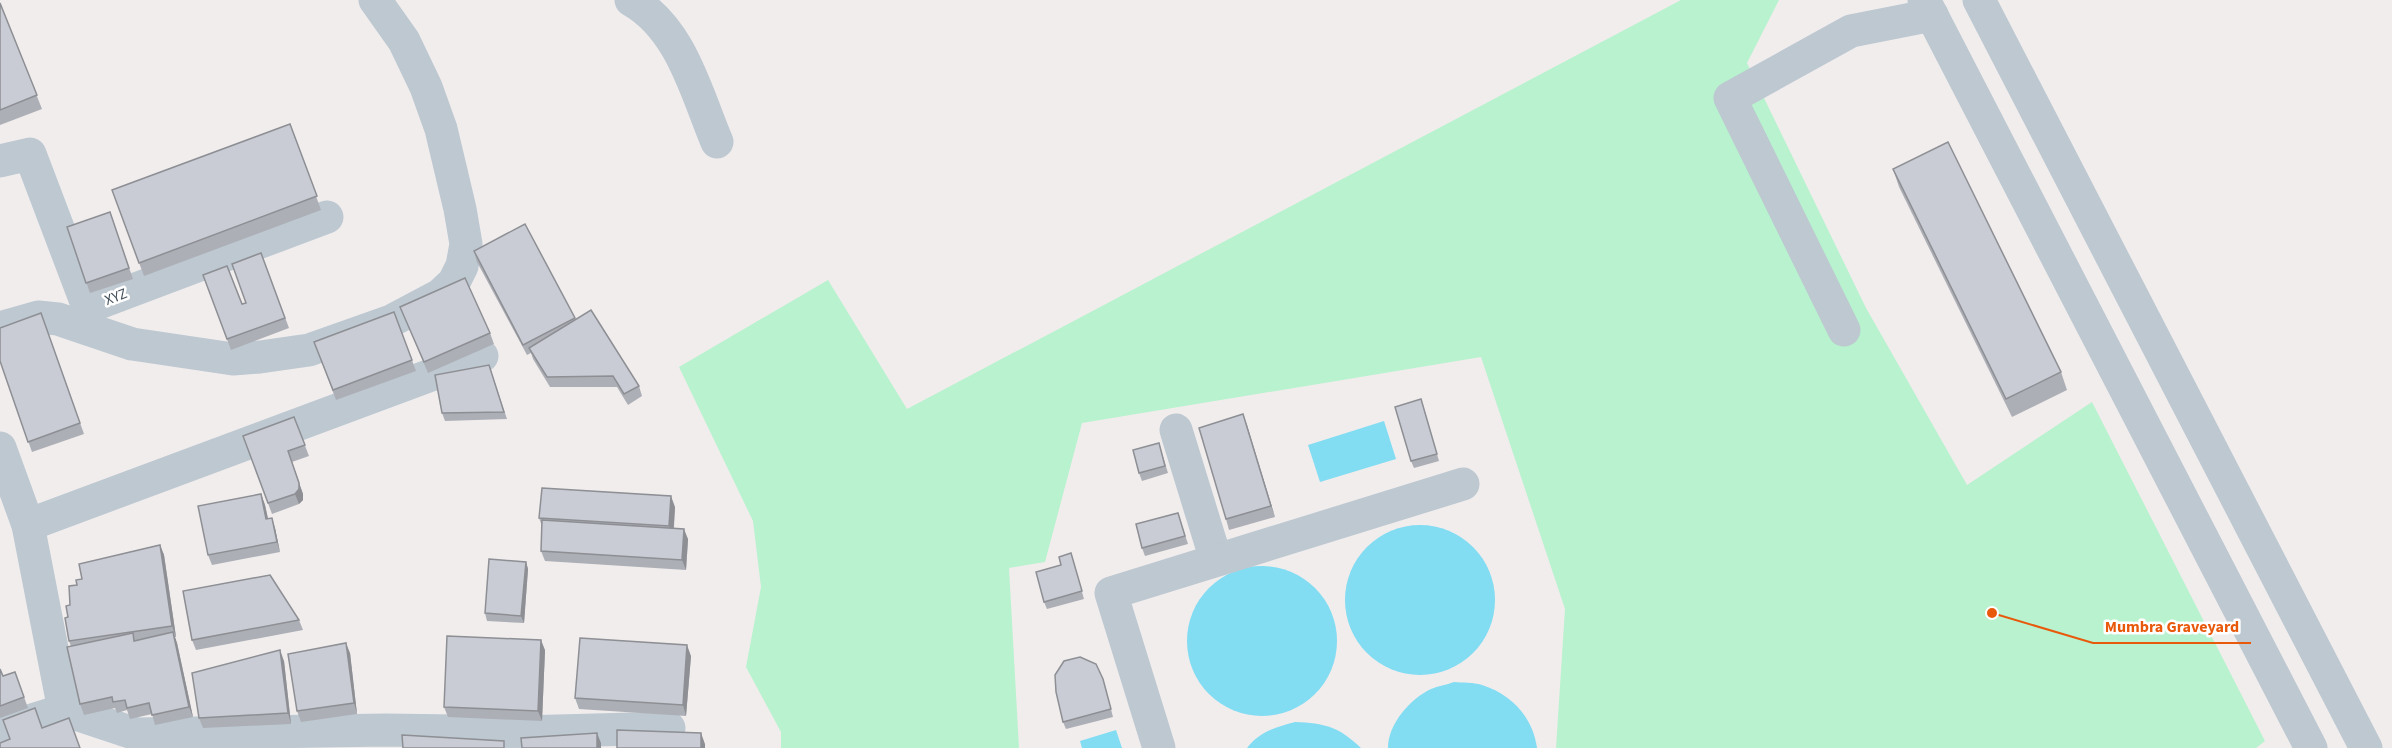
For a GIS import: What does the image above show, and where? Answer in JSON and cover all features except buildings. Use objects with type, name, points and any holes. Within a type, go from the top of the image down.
[{"type":"street","points":[[0,328],[38,317],[58,319],[132,344],[233,359],[260,357],[309,350],[390,321],[441,295],[454,282],[462,266],[466,244],[460,209],[441,129],[426,87],[404,41],[375,0]]},
{"type":"street","points":[[631,0],[646,8],[675,41],[717,142]]},
{"type":"street","points":[[1979,0],[2366,748]]},
{"type":"street","points":[[1844,330],[1730,98],[1851,31],[1928,8],[2311,748]]},
{"type":"street","name":"XYZ","points":[[0,161],[30,153],[88,308],[327,217]]},
{"type":"street","points":[[28,525],[482,356]]},
{"type":"street","points":[[1176,429],[1216,560]]},
{"type":"street","points":[[0,448],[28,525],[64,710]]},
{"type":"street","points":[[1159,748],[1111,593],[1463,484]]},
{"type":"street","points":[[0,730],[64,710],[136,734],[262,740],[386,730],[521,732],[669,728]]},
{"type":"green space","points":[[1681,0],[1779,0],[1747,63],[1866,308],[1967,485],[2092,402],[2265,741],[2256,748],[1556,748],[1565,609],[1481,357],[1082,423],[1045,562],[1009,568],[1019,748],[781,748],[781,732],[746,667],[761,587],[753,521],[679,367],[828,280],[907,409]]},
{"type":"water","points":[[1384,421],[1396,459],[1320,482],[1308,445]]},
{"type":"water","points":[[1420,525],[1435,526],[1449,531],[1473,547],[1489,571],[1494,585],[1494,615],[1489,629],[1473,653],[1449,669],[1435,674],[1420,675],[1405,674],[1391,669],[1367,653],[1351,629],[1346,615],[1345,600],[1346,585],[1351,571],[1367,547],[1391,531],[1405,526]]},
{"type":"water","points":[[1262,566],[1277,567],[1291,572],[1315,588],[1331,612],[1336,626],[1336,656],[1331,670],[1315,694],[1291,710],[1277,715],[1262,716],[1247,715],[1233,710],[1209,694],[1193,670],[1188,656],[1187,641],[1188,626],[1193,612],[1209,588],[1233,572],[1247,567]]},
{"type":"water","points":[[1454,682],[1482,685],[1493,689],[1511,701],[1519,708],[1531,726],[1537,748],[1388,748],[1396,721],[1415,699],[1431,689]]},
{"type":"water","points":[[1295,722],[1331,727],[1346,735],[1361,748],[1247,748],[1262,734]]},
{"type":"water","points":[[1116,730],[1122,748],[1082,748],[1080,741]]},
{"type":"place","name":"Mumbra Graveyard","points":[[1992,613]]}]
